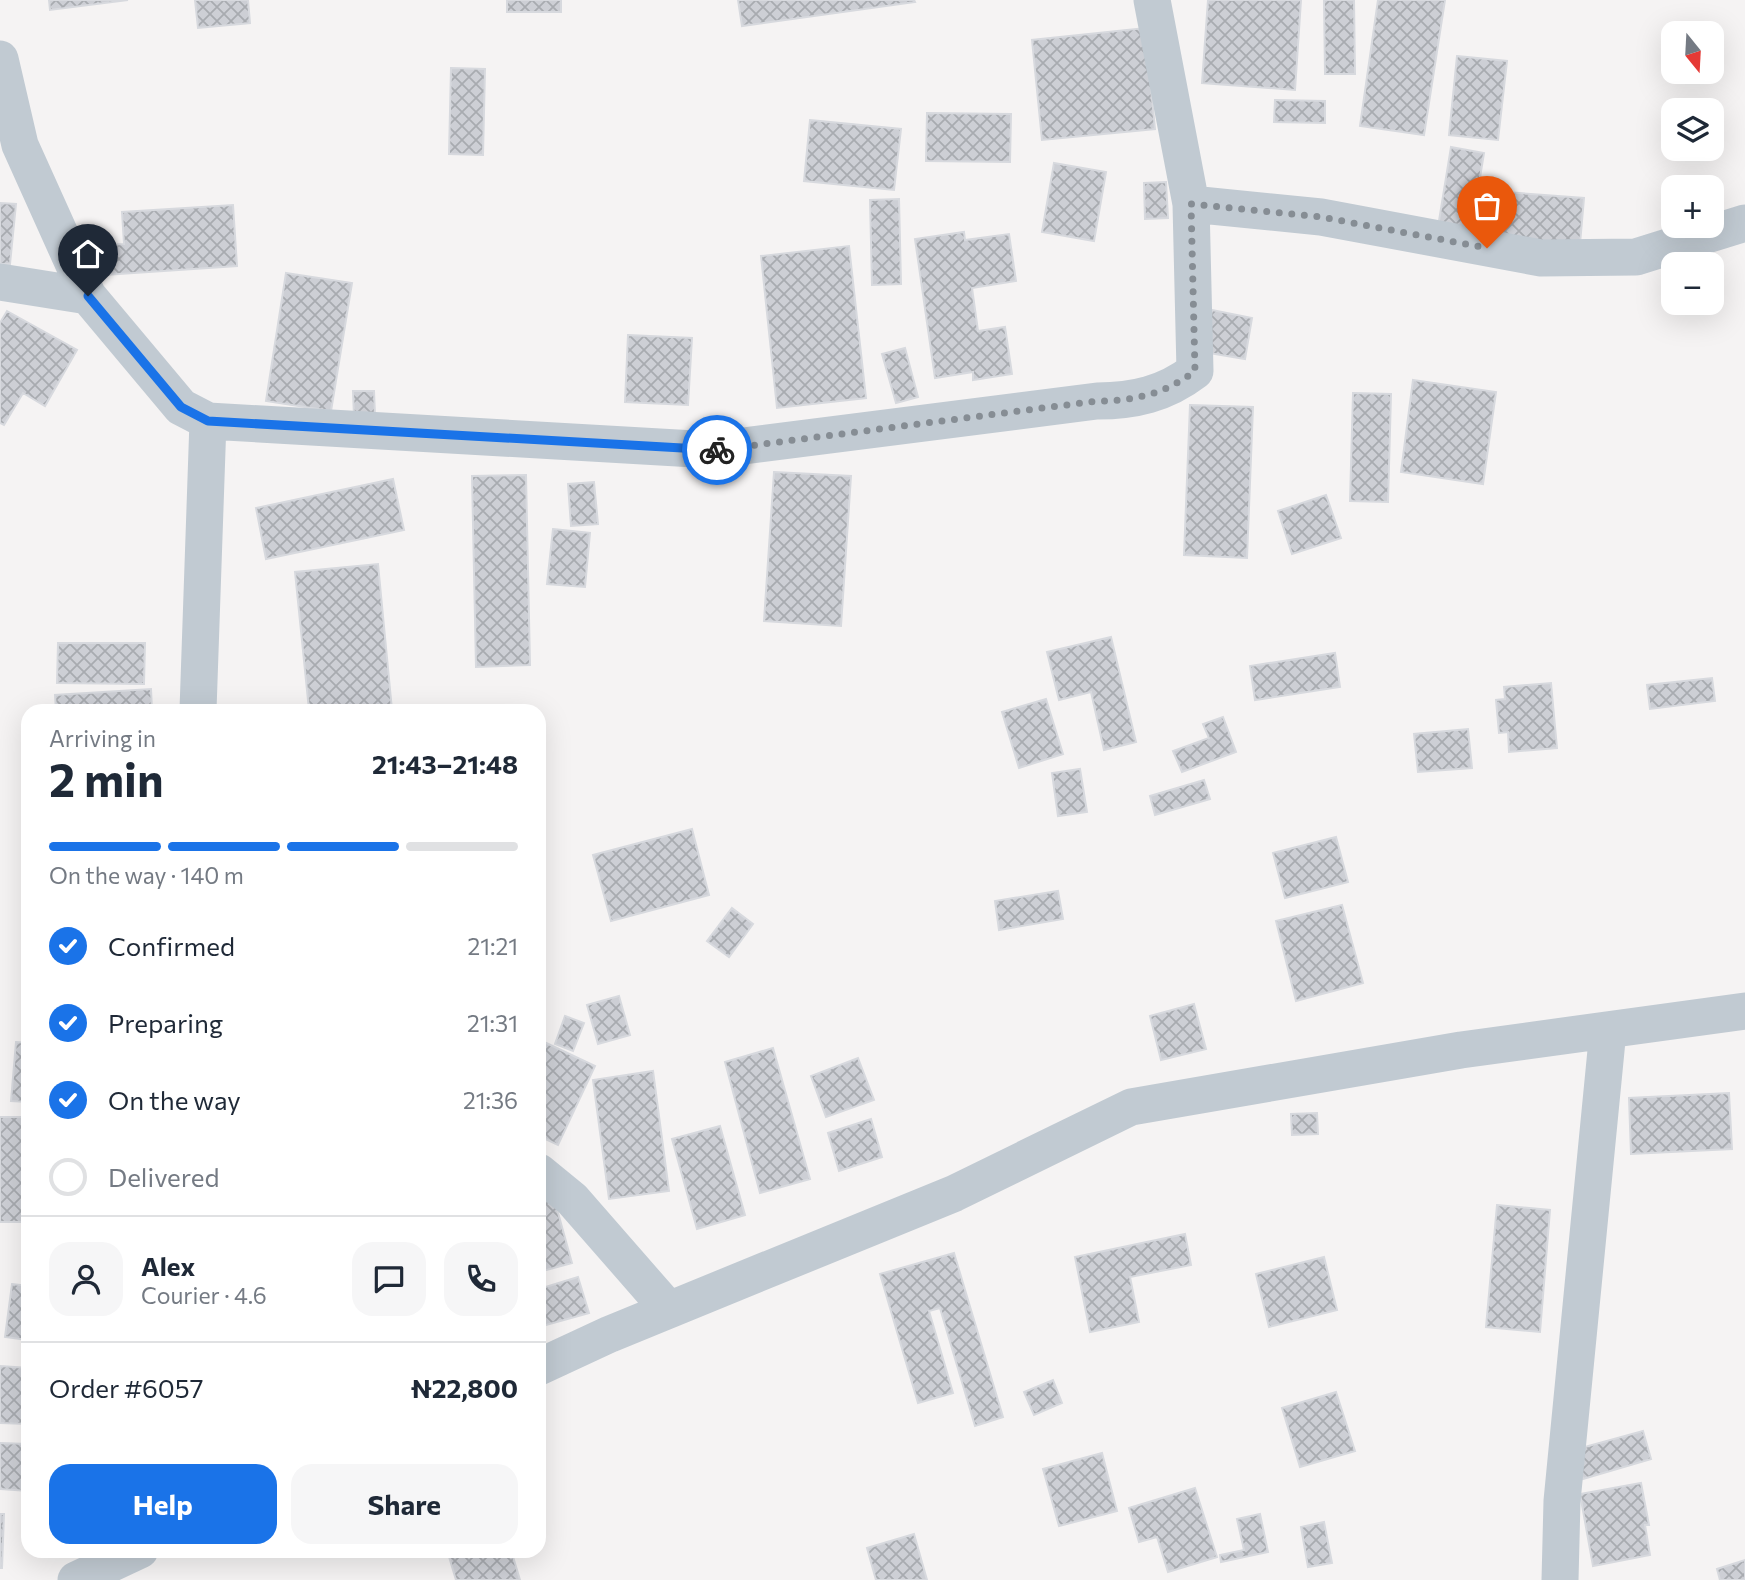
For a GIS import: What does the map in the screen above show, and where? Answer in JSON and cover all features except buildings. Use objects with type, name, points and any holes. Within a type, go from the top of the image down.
[{"type":"street","points":[[0,59],[20,145],[88,296],[181,407],[208,421],[712,450],[1097,401],[1130,401],[1174,387],[1195,371],[1191,204],[1152,0]]},
{"type":"street","points":[[1191,204],[1321,217],[1541,258],[1636,257],[1745,223]]},
{"type":"street","points":[[0,282],[88,296]]},
{"type":"street","points":[[198,704],[208,421]]},
{"type":"street","points":[[546,1364],[669,1310],[955,1193],[1131,1107],[1461,1050],[1745,1011]]},
{"type":"street","points":[[1560,1580],[1562,1501],[1608,1030]]},
{"type":"street","points":[[546,1178],[572,1199],[669,1310]]},
{"type":"way so far","points":[[717,450],[1097,401],[1130,401],[1174,387],[1195,371],[1191,204],[1321,217],[1487,248]]},
{"type":"route","points":[[88,296],[181,407],[208,421],[717,450]]}]
